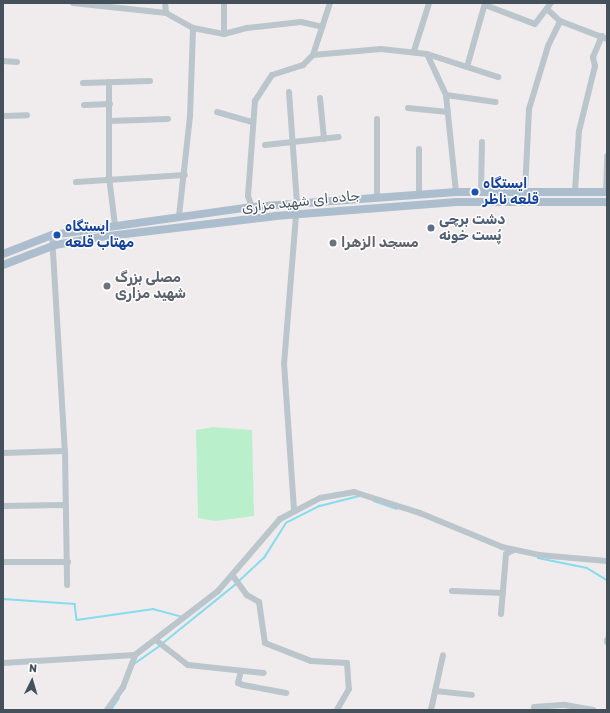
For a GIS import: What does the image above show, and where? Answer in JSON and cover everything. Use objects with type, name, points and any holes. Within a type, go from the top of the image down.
[{"type":"main road","name":"جاده ای شهید مزاری","points":[[3,254],[52,235],[179,216],[252,207],[456,192],[606,192]]},
{"type":"main road","name":"جاده ای شهید مزاری","points":[[3,265],[55,245],[294,215],[456,202],[607,202]]},
{"type":"street","points":[[73,3],[117,6],[166,13],[193,28],[224,34],[247,28],[301,22],[322,27]]},
{"type":"street","points":[[165,3],[166,13]]},
{"type":"street","points":[[224,3],[224,34]]},
{"type":"street","points":[[252,207],[248,196],[252,122],[258,92],[272,75],[303,65],[313,55],[330,3]]},
{"type":"street","points":[[414,51],[429,3]]},
{"type":"street","points":[[467,67],[485,4],[535,24],[548,10],[551,3]]},
{"type":"street","points":[[548,10],[560,21],[604,37],[593,57],[595,66],[579,131],[575,191]]},
{"type":"street","points":[[525,191],[529,109],[548,46],[560,21]]},
{"type":"street","points":[[179,216],[185,175],[193,28]]},
{"type":"street","points":[[313,55],[381,49],[414,51],[498,77]]},
{"type":"street","points":[[427,54],[446,95],[456,192]]},
{"type":"street","points":[[3,61],[17,62]]},
{"type":"street","points":[[83,84],[150,81]]},
{"type":"street","points":[[109,82],[109,177],[115,225]]},
{"type":"street","points":[[289,92],[297,203],[294,215],[284,363],[294,511]]},
{"type":"street","points":[[446,95],[496,102]]},
{"type":"street","points":[[320,98],[324,139]]},
{"type":"street","points":[[84,105],[110,104]]},
{"type":"street","points":[[408,108],[448,112]]},
{"type":"street","points":[[217,112],[252,122]]},
{"type":"street","points":[[3,116],[27,115]]},
{"type":"street","points":[[110,120],[168,119]]},
{"type":"street","points":[[376,197],[377,119]]},
{"type":"street","points":[[265,144],[339,137]]},
{"type":"street","points":[[481,192],[482,142]]},
{"type":"street","points":[[418,194],[419,149]]},
{"type":"street","points":[[606,192],[607,156]]},
{"type":"street","points":[[76,182],[109,177],[185,175]]},
{"type":"street","points":[[52,235],[55,245],[65,451],[64,505],[68,562],[67,585]]},
{"type":"street","points":[[3,453],[65,451]]},
{"type":"street","points":[[3,663],[135,655],[157,641],[233,576],[280,519],[320,498],[354,492],[514,550],[607,561]]},
{"type":"street","points":[[3,506],[64,505]]},
{"type":"street","points":[[502,614],[506,554],[514,550]]},
{"type":"street","points":[[3,562],[68,562]]},
{"type":"street","points":[[233,576],[242,589],[259,602],[265,643],[311,661],[347,663],[349,689],[337,710]]},
{"type":"street","points":[[452,591],[503,593]]},
{"type":"street","points":[[157,641],[168,652],[200,668],[264,673]]},
{"type":"street","points":[[107,710],[123,687],[135,655]]},
{"type":"street","points":[[431,710],[443,655]]},
{"type":"street","points":[[241,671],[238,683],[286,693]]},
{"type":"street","points":[[435,691],[472,695]]},
{"type":"street","points":[[534,706],[564,704],[594,710]]},
{"type":"green space","points":[[213,427],[252,430],[254,516],[216,521],[198,518],[196,430]]},
{"type":"waterway","points":[[239,581],[264,558],[286,523],[320,506],[359,496]]},
{"type":"waterway","points":[[374,501],[397,509]]},
{"type":"waterway","points":[[538,558],[587,568],[607,580]]},
{"type":"waterway","points":[[163,643],[236,584]]},
{"type":"waterway","points":[[3,599],[75,604],[77,620],[153,609],[182,617]]},
{"type":"waterway","points":[[134,664],[160,646]]},
{"type":"waterway","points":[[111,710],[119,698]]},
{"type":"place","name":"ایستگاه قلعه ناظر","points":[[475,192]]},
{"type":"place","name":"دشت برچی پُست خونه","points":[[431,228]]},
{"type":"place","name":"ایستگاه مهتاب قلعه","points":[[57,235]]},
{"type":"place","name":"مسجد الزهرا","points":[[333,243]]},
{"type":"place","name":"مصلی بزرگ شهید مزاری","points":[[107,286]]}]
